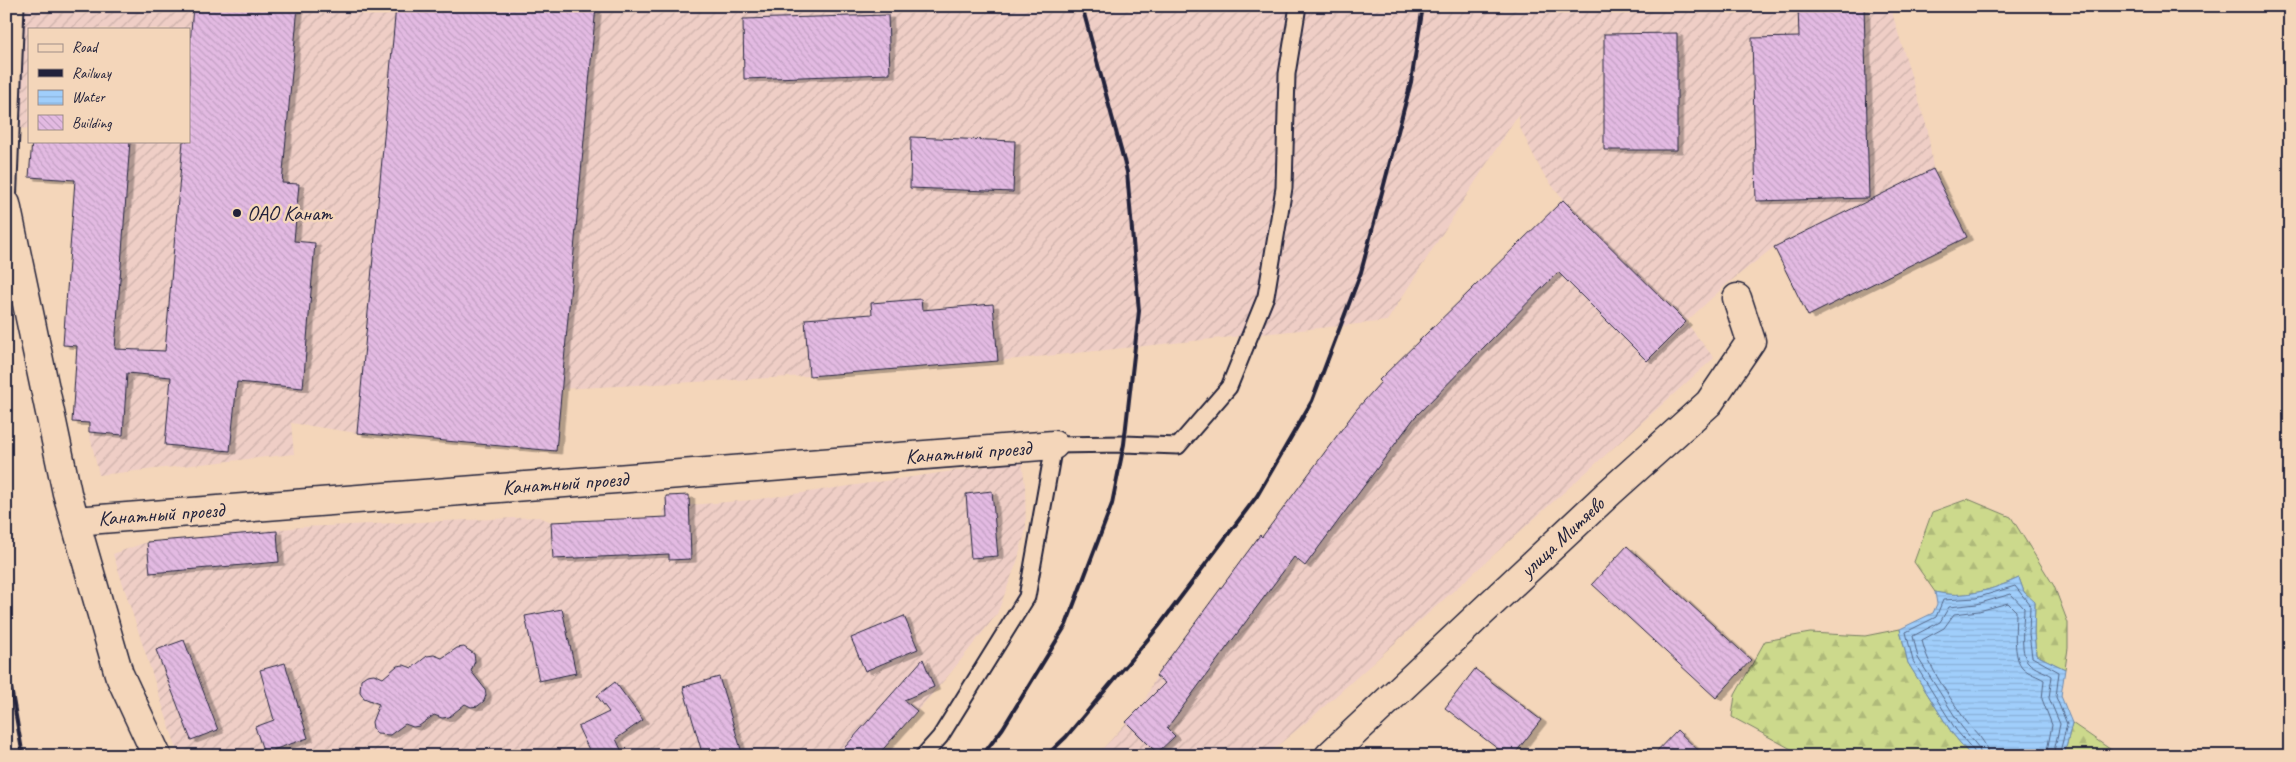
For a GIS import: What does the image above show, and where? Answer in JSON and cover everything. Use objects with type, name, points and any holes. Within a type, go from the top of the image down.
[{"type":"street","name":"Канатный проезд","points":[[7,206],[67,493],[119,674],[156,756]]},
{"type":"street","name":"улица Митяево","points":[[1329,756],[1610,492],[1709,403],[1751,341],[1737,298]]},
{"type":"street","name":"Канатный проезд","points":[[75,521],[1054,445]]},
{"type":"lane","points":[[7,206],[16,6]]},
{"type":"lane","points":[[923,756],[940,737],[1027,597],[1054,445],[1124,444],[1178,446],[1229,387],[1266,296],[1284,188],[1287,74],[1298,6]]},
{"type":"shaded area","points":[[6,6],[1890,6],[1928,131],[1933,169],[1774,247],[1727,284],[1686,322],[1714,358],[1310,719],[1265,756],[1096,756],[1143,705],[1156,676],[1260,535],[1264,535],[1356,410],[1380,382],[1379,380],[1563,200],[1542,172],[1519,126],[1519,113],[1387,321],[998,361],[809,376],[560,389],[556,451],[357,433],[291,423],[294,454],[99,475],[89,432],[89,423],[72,422],[77,346],[63,345],[75,180],[29,177],[32,142],[190,142],[190,28],[28,28],[28,129],[6,127]]},
{"type":"shaded area","points":[[1022,461],[1025,485],[1026,529],[1017,562],[997,614],[949,675],[877,756],[179,756],[113,554],[147,542],[301,527],[539,517],[552,522],[663,517],[666,496],[689,505],[753,500]]},
{"type":"green space","points":[[1968,499],[2011,517],[2054,586],[2068,623],[2068,648],[2065,669],[2036,655],[2034,633],[2035,603],[2024,592],[2019,578],[1978,592],[1946,594],[1935,592],[1914,562],[1932,512]]},
{"type":"green space","points":[[1900,629],[1908,663],[1952,733],[1971,756],[1804,756],[1732,717],[1735,695],[1765,641],[1810,633],[1865,636]]},
{"type":"green space","points":[[2072,723],[2120,756],[2064,756]]},
{"type":"water","points":[[2019,578],[2024,592],[2035,602],[2034,633],[2036,655],[2065,669],[2061,696],[2072,723],[2064,756],[1971,756],[1952,733],[1908,663],[1900,629],[1933,613],[1937,604],[1935,592],[1967,594],[1999,586]]},
{"type":"building","name":"ОАО Канат","points":[[193,6],[298,6],[282,183],[299,184],[294,241],[315,243],[303,388],[237,382],[230,451],[165,445],[171,377],[127,373],[123,435],[89,432],[89,423],[72,422],[77,346],[63,345],[75,180],[29,177],[32,142],[130,142],[115,349],[165,351],[183,142],[190,142],[190,44]]},
{"type":"building","points":[[396,6],[596,6],[556,451],[357,433]]},
{"type":"building","points":[[1798,6],[1864,6],[1869,198],[1756,201],[1752,38],[1799,37]]},
{"type":"building","points":[[888,15],[890,74],[744,79],[743,19]]},
{"type":"building","points":[[1677,33],[1677,150],[1604,150],[1604,34]]},
{"type":"building","points":[[911,137],[1015,141],[1013,192],[910,188]]},
{"type":"building","points":[[1933,169],[1967,237],[1808,316],[1774,247]]},
{"type":"building","points":[[1563,200],[1686,322],[1647,361],[1558,272],[1415,417],[1305,566],[1294,557],[1167,728],[1175,736],[1157,753],[1126,722],[1165,683],[1156,676],[1260,535],[1262,537],[1356,410],[1381,382],[1379,380]]},
{"type":"building","points":[[921,299],[922,310],[993,304],[998,361],[809,376],[805,319],[872,314],[871,303]]},
{"type":"building","points":[[992,491],[998,556],[971,558],[966,494]]},
{"type":"building","points":[[689,495],[691,559],[669,560],[669,554],[553,559],[551,522],[667,517],[666,496]]},
{"type":"building","points":[[277,531],[279,562],[150,573],[147,542]]},
{"type":"building","points":[[1627,546],[1751,660],[1716,698],[1592,584]]},
{"type":"building","points":[[562,609],[576,673],[539,681],[525,616]]},
{"type":"building","points":[[904,616],[918,649],[865,671],[851,638]]},
{"type":"building","points":[[184,640],[218,730],[191,740],[156,650]]},
{"type":"building","points":[[464,647],[474,654],[475,661],[471,671],[485,689],[484,701],[478,706],[471,707],[465,704],[449,717],[442,718],[434,715],[419,726],[413,727],[405,724],[390,735],[377,734],[372,722],[379,704],[364,698],[360,692],[361,679],[367,675],[374,674],[383,678],[397,666],[404,665],[412,668],[427,656],[434,655],[442,658],[457,648]]},
{"type":"building","points":[[923,659],[934,687],[904,700],[917,711],[877,756],[837,756]]},
{"type":"building","points":[[285,663],[308,738],[264,753],[255,727],[274,720],[260,670]]},
{"type":"building","points":[[1475,669],[1541,720],[1513,756],[1507,756],[1445,708]]},
{"type":"building","points":[[719,677],[743,756],[703,756],[683,687]]},
{"type":"building","points":[[615,682],[643,720],[616,739],[624,756],[592,756],[578,727],[609,712],[597,696]]},
{"type":"building","points":[[1677,730],[1704,756],[1652,756]]},
{"type":"railway","points":[[982,756],[1003,728],[1066,625],[1112,504],[1124,444],[1139,311],[1127,172],[1082,6]]},
{"type":"railway","points":[[1046,756],[1066,737],[1159,626],[1257,496],[1312,401],[1361,272],[1411,82],[1423,6]]},
{"type":"railway","points":[[6,659],[23,756]]},
{"type":"place","name":"ОАО Канат","points":[[237,213]]}]
